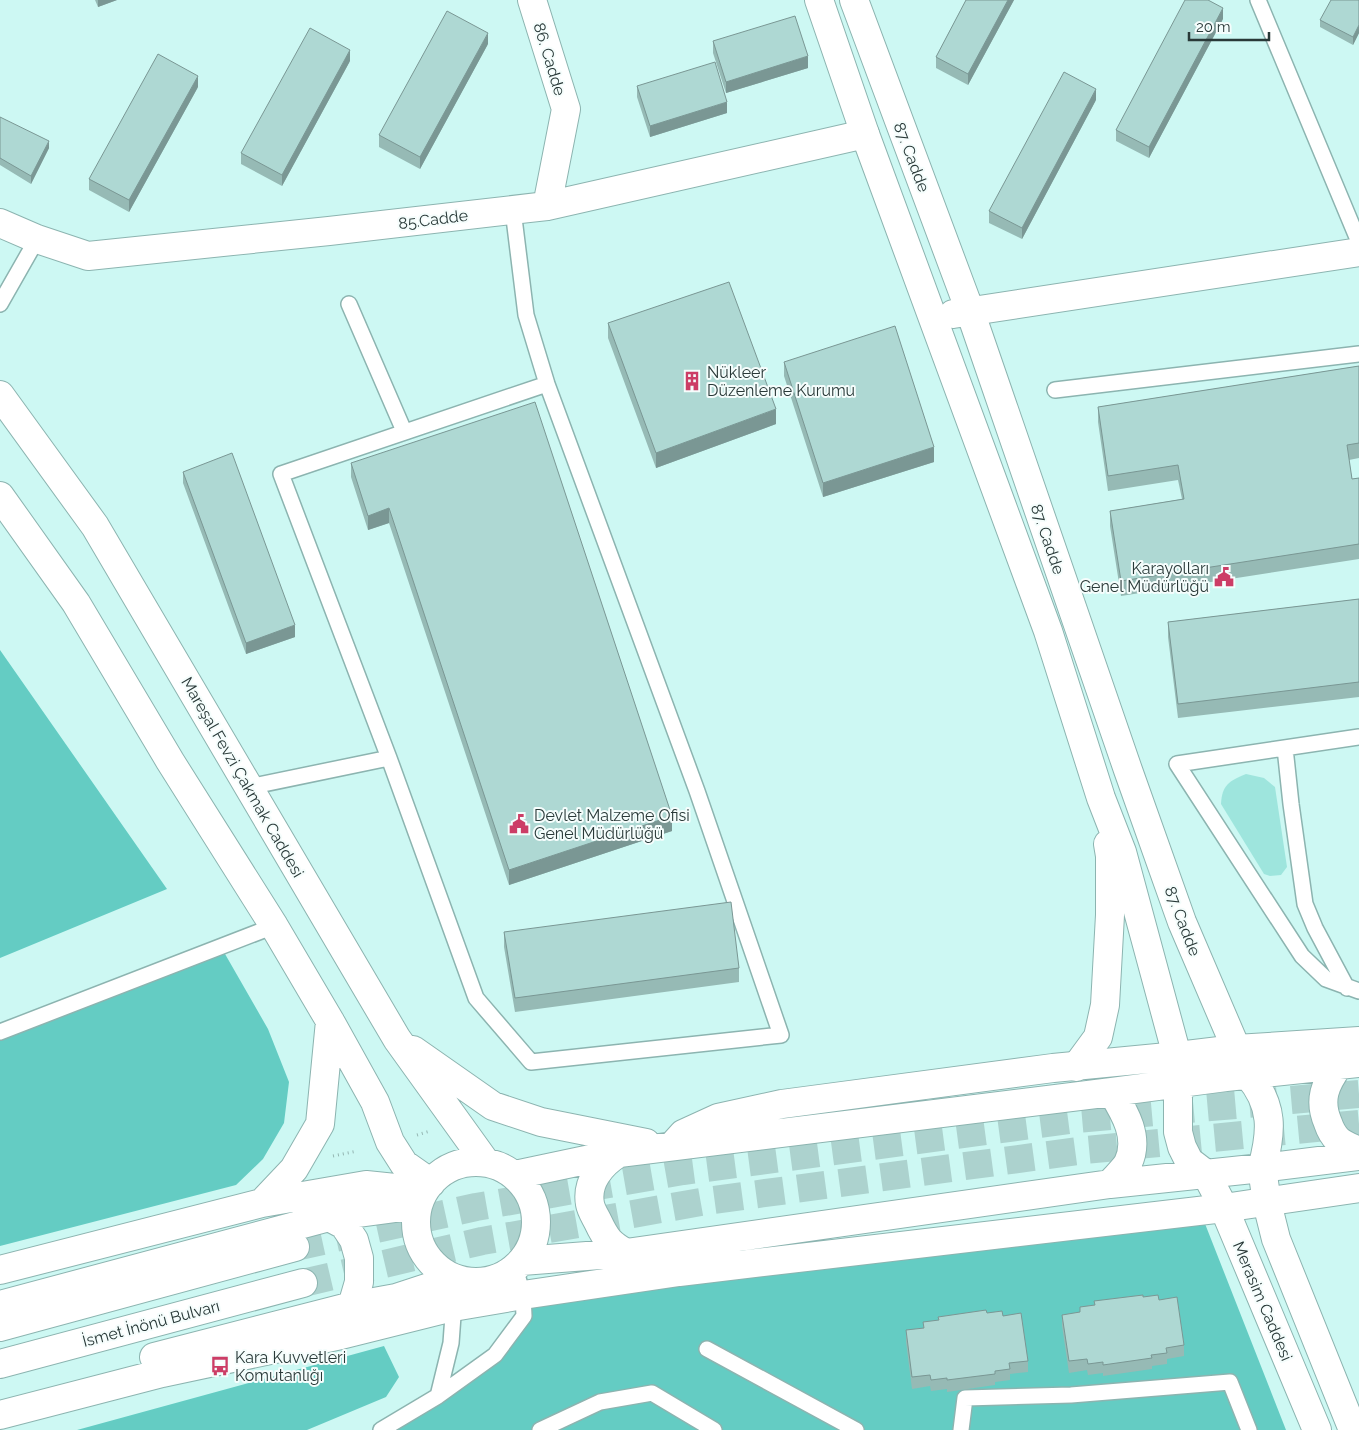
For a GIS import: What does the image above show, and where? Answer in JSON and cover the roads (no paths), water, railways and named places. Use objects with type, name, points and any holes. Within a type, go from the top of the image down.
[{"type":"main road","name":"86. Cadde","points":[[532,0],[566,108],[547,206]]},
{"type":"main road","name":"87. Cadde","points":[[819,0],[865,134],[1048,631],[1101,798],[1122,852],[1184,1082]]},
{"type":"main road","name":"87. Cadde","points":[[854,0],[970,311],[1179,913],[1248,1075]]},
{"type":"main road","name":"85.Cadde","points":[[0,223],[37,239],[88,256],[329,232],[547,206],[865,134]]},
{"type":"main road","points":[[933,317],[1359,252]]},
{"type":"main road","name":"Mareşal Fevzi Çakmak Caddesi","points":[[0,395],[95,526],[397,1039],[484,1160]]},
{"type":"main road","points":[[0,496],[76,603],[170,761],[274,926],[375,1102],[390,1142],[424,1193]]},
{"type":"main road","points":[[1076,1067],[1098,1037],[1105,1005],[1110,915],[1110,856],[1101,798]]},
{"type":"main road","points":[[262,1203],[294,1169],[320,1124],[330,1021]]},
{"type":"main road","points":[[397,1039],[493,1106],[541,1122],[669,1148]]},
{"type":"main road","points":[[669,1148],[683,1134],[718,1118],[782,1104],[1053,1068],[1178,1056],[1236,1048],[1359,1041]]},
{"type":"main road","points":[[515,1175],[619,1154],[1184,1082],[1349,1064]]},
{"type":"main road","points":[[1349,1064],[1330,1077],[1323,1096],[1324,1114],[1331,1131],[1338,1140],[1359,1151]]},
{"type":"main road","points":[[1248,1075],[1256,1084],[1265,1102],[1269,1119],[1270,1136],[1262,1168],[1267,1203],[1276,1239],[1353,1430]]},
{"type":"main road","points":[[1184,1082],[1178,1094],[1178,1132],[1189,1160],[1206,1174]]},
{"type":"main road","points":[[1110,1184],[1128,1164],[1132,1149],[1127,1118],[1112,1092]]},
{"type":"main road","points":[[619,1154],[599,1168],[589,1191],[590,1206],[602,1231],[612,1245],[626,1253]]},
{"type":"main road","points":[[518,1265],[626,1253],[1110,1184],[1359,1156]]},
{"type":"main road","points":[[484,1160],[498,1165],[515,1175],[528,1189],[535,1207],[537,1226],[532,1245],[518,1265],[508,1274],[491,1281],[472,1283],[457,1279],[438,1270],[426,1256],[418,1241],[415,1223],[424,1193],[439,1174],[457,1164],[484,1160]]},
{"type":"main road","name":"Merasim Caddesi","points":[[1206,1174],[1224,1208],[1318,1430]]},
{"type":"main road","points":[[0,1270],[262,1203],[366,1185],[424,1193]]},
{"type":"main road","points":[[0,1414],[162,1373],[342,1335],[453,1307],[523,1295],[679,1272],[1267,1203],[1359,1188]]},
{"type":"main road","points":[[0,1305],[329,1216],[424,1193]]},
{"type":"main road","points":[[329,1216],[344,1225],[354,1240],[359,1258],[359,1282],[352,1306]]},
{"type":"main road","points":[[0,1327],[295,1247]]},
{"type":"main road","points":[[0,1395],[352,1306],[396,1298],[457,1279]]},
{"type":"main road","name":"İsmet İnönü Bulvarı","points":[[0,1364],[303,1283]]},
{"type":"lane","points":[[1258,0],[1359,242]]},
{"type":"lane","points":[[512,210],[526,315],[547,384],[697,791],[781,1035],[531,1062],[476,998],[389,758],[281,474],[547,384]]},
{"type":"lane","points":[[0,304],[37,239]]},
{"type":"lane","points":[[349,304],[404,431]]},
{"type":"lane","points":[[1055,390],[1359,354]]},
{"type":"lane","points":[[1353,990],[1326,980],[1302,956],[1177,764],[1359,737]]},
{"type":"lane","points":[[1285,748],[1305,904],[1315,928],[1353,990]]},
{"type":"lane","points":[[249,787],[389,758]]},
{"type":"lane","points":[[0,1032],[274,926]]},
{"type":"lane","points":[[381,1430],[438,1396],[495,1356],[524,1316],[518,1265]]},
{"type":"lane","points":[[438,1396],[451,1343],[457,1279]]},
{"type":"lane","points":[[708,1348],[856,1430]]},
{"type":"lane","points":[[961,1430],[966,1398],[1071,1395],[1230,1382],[1249,1430]]},
{"type":"lane","points":[[540,1430],[600,1402],[652,1394],[714,1430]]},
{"type":"tunnel","points":[[295,1247],[476,1207],[683,1171],[1077,1119],[1359,1094]]},
{"type":"tunnel","points":[[303,1283],[482,1241],[706,1201],[1085,1150],[1359,1124]]},
{"type":"place","name":"Nükleer Düzenleme Kurumu","points":[[692,381]]},
{"type":"place","name":"Karayolları Genel Müdürlüğü","points":[[1224,577]]},
{"type":"place","name":"Devlet Malzeme Ofisi Genel Müdürlüğü","points":[[519,824]]},
{"type":"place","name":"Kara Kuvvetleri Komutanlığı","points":[[220,1366]]}]
